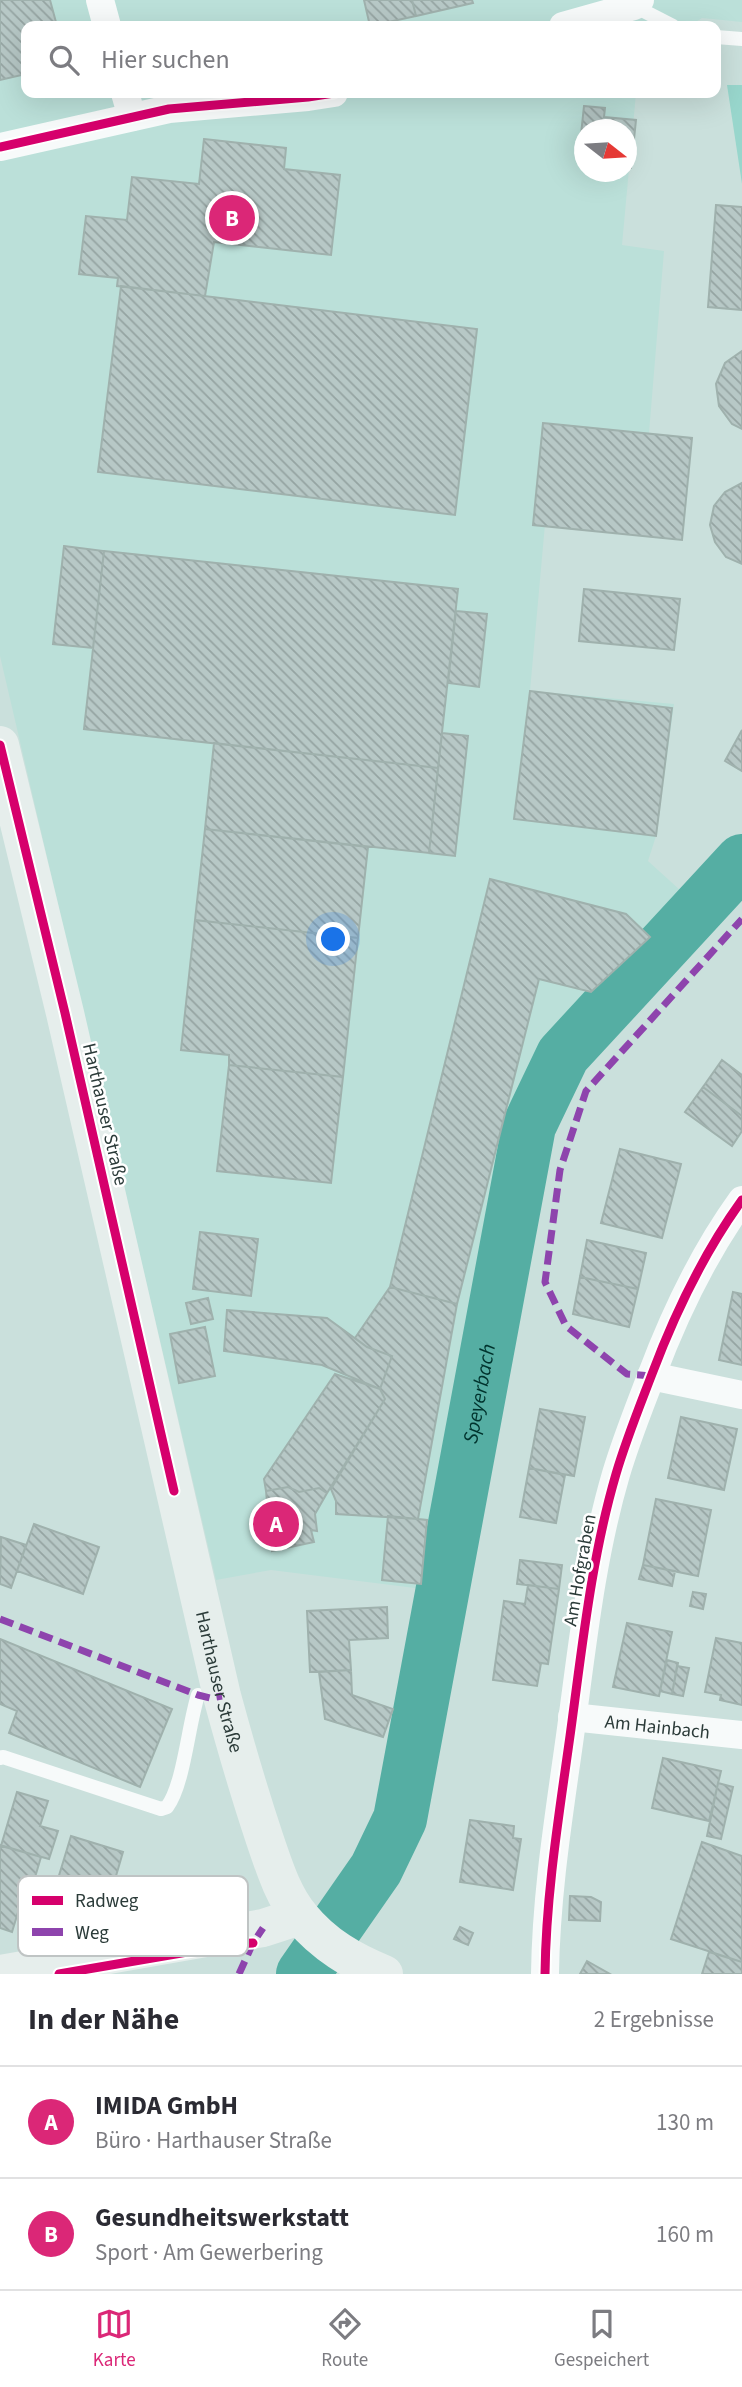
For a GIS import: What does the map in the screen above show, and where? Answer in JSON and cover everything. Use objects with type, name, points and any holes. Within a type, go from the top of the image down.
[{"type":"main road","name":"Harthauser Straße","points":[[0,745],[65,1013],[222,1696],[245,1782],[277,1874],[306,1923],[329,1945],[369,1968]]},
{"type":"main road","points":[[248,1931],[306,1923]]},
{"type":"main road","points":[[0,1974],[103,1956]]},
{"type":"street","points":[[100,0],[106,21]]},
{"type":"street","points":[[580,21],[637,3]]},
{"type":"street","points":[[0,147],[128,105],[169,108],[295,98]]},
{"type":"street","name":"Am Hofgraben","points":[[545,1974],[548,1904],[572,1717],[603,1525],[624,1450],[679,1307],[706,1256],[742,1200]]},
{"type":"street","points":[[651,1376],[742,1395]]},
{"type":"street","name":"Am Hainbach","points":[[572,1717],[742,1735]]},
{"type":"lane","points":[[637,3],[665,21]]},
{"type":"lane","points":[[721,37],[742,39]]},
{"type":"lane","points":[[0,1758],[161,1809],[167,1807],[177,1790],[191,1714],[198,1695]]},
{"type":"shaded area","points":[[0,0],[742,0],[742,22],[702,18],[697,21],[21,21],[21,98],[636,98],[634,119],[574,119],[574,182],[628,182],[622,245],[664,251],[649,433],[554,424],[530,691],[674,704],[656,836],[648,861],[691,900],[571,1029],[545,1062],[516,1123],[467,1375],[431,1590],[271,1570],[216,1580],[0,656]]},
{"type":"shaded area","points":[[727,85],[742,85],[742,184]]},
{"type":"building","points":[[0,0],[50,0],[56,21],[21,21],[21,75],[0,80]]},
{"type":"building","points":[[364,0],[412,0],[416,16],[393,21],[369,21]]},
{"type":"building","points":[[412,0],[472,0],[473,3],[416,16]]},
{"type":"building","points":[[584,106],[605,108],[604,117],[625,119],[583,119]]},
{"type":"building","points":[[204,139],[286,148],[284,169],[340,175],[331,255],[214,242],[205,296],[117,286],[118,278],[79,274],[86,216],[127,220],[132,177],[199,184]]},
{"type":"building","points":[[716,205],[742,207],[742,310],[708,307]]},
{"type":"building","points":[[121,286],[477,329],[455,515],[98,472]]},
{"type":"building","points":[[742,351],[742,429],[732,424],[719,406],[716,384],[725,363]]},
{"type":"building","points":[[543,423],[692,438],[682,540],[533,525]]},
{"type":"building","points":[[742,483],[742,564],[726,557],[715,542],[710,525],[714,506],[725,492]]},
{"type":"building","points":[[64,546],[104,551],[93,648],[53,644]]},
{"type":"building","points":[[104,551],[458,589],[438,768],[84,729]]},
{"type":"building","points":[[584,589],[680,599],[674,650],[579,641]]},
{"type":"building","points":[[456,611],[487,614],[479,687],[448,683]]},
{"type":"building","points":[[530,691],[672,708],[656,836],[514,819]]},
{"type":"building","points":[[742,730],[742,771],[725,761]]},
{"type":"building","points":[[442,733],[468,736],[455,856],[429,853]]},
{"type":"building","points":[[214,743],[438,768],[429,853],[205,829]]},
{"type":"building","points":[[205,829],[368,847],[358,938],[195,920]]},
{"type":"building","points":[[490,879],[626,914],[650,937],[591,992],[539,979],[457,1304],[390,1287]]},
{"type":"building","points":[[195,920],[358,938],[343,1077],[229,1065],[229,1055],[181,1050]]},
{"type":"building","points":[[722,1060],[742,1075],[742,1116],[703,1087]]},
{"type":"building","points":[[229,1065],[343,1077],[331,1183],[217,1171]]},
{"type":"building","points":[[703,1087],[742,1116],[742,1131],[732,1146],[685,1112]]},
{"type":"building","points":[[620,1149],[681,1164],[662,1238],[601,1223]]},
{"type":"building","points":[[200,1232],[258,1239],[251,1296],[193,1289]]},
{"type":"building","points":[[587,1240],[646,1253],[638,1289],[580,1277]]},
{"type":"building","points":[[580,1277],[638,1289],[629,1327],[573,1314]]},
{"type":"building","points":[[390,1287],[457,1304],[418,1519],[336,1514],[336,1501],[331,1489],[385,1399],[380,1389],[392,1356],[367,1347],[355,1338]]},
{"type":"building","points":[[733,1292],[742,1294],[742,1365],[719,1360]]},
{"type":"building","points":[[208,1298],[213,1319],[191,1324],[186,1303]]},
{"type":"building","points":[[227,1310],[327,1318],[367,1347],[392,1356],[380,1389],[322,1365],[224,1351]]},
{"type":"building","points":[[205,1327],[215,1376],[179,1383],[170,1334]]},
{"type":"building","points":[[335,1374],[380,1389],[385,1399],[327,1493],[319,1488],[299,1492],[288,1487],[266,1491],[264,1479]]},
{"type":"building","points":[[540,1409],[585,1417],[574,1476],[529,1468]]},
{"type":"building","points":[[681,1417],[737,1429],[724,1490],[668,1478]]},
{"type":"building","points":[[529,1468],[565,1475],[556,1523],[520,1517]]},
{"type":"building","points":[[288,1487],[299,1492],[319,1488],[327,1493],[315,1514],[317,1531],[311,1530],[314,1542],[272,1551],[266,1491]]},
{"type":"building","points":[[656,1499],[711,1510],[698,1576],[643,1565]]},
{"type":"building","points":[[388,1516],[427,1520],[421,1584],[382,1580]]},
{"type":"building","points":[[34,1524],[99,1547],[83,1594],[17,1571]]},
{"type":"building","points":[[1,1537],[26,1545],[11,1588],[0,1584]]},
{"type":"building","points":[[520,1560],[562,1565],[559,1589],[517,1584]]},
{"type":"building","points":[[643,1565],[675,1571],[672,1586],[639,1579]]},
{"type":"building","points":[[528,1585],[559,1589],[548,1664],[541,1663],[537,1686],[493,1680],[504,1601],[525,1604]]},
{"type":"building","points":[[693,1592],[706,1594],[703,1609],[690,1606]]},
{"type":"building","points":[[387,1607],[388,1638],[349,1640],[351,1670],[310,1672],[307,1611]]},
{"type":"building","points":[[627,1623],[672,1632],[659,1696],[613,1687]]},
{"type":"building","points":[[716,1638],[742,1643],[742,1705],[720,1700],[721,1695],[705,1692]]},
{"type":"building","points":[[0,1639],[172,1709],[140,1787],[9,1733],[17,1711],[0,1704]]},
{"type":"building","points":[[667,1660],[678,1663],[672,1694],[660,1691]]},
{"type":"building","points":[[677,1666],[689,1668],[683,1696],[672,1694]]},
{"type":"building","points":[[351,1670],[352,1695],[393,1709],[383,1737],[325,1719],[319,1672]]},
{"type":"building","points":[[663,1758],[721,1771],[709,1821],[652,1808]]},
{"type":"building","points":[[718,1783],[733,1787],[721,1839],[707,1836]]},
{"type":"building","points":[[17,1792],[48,1801],[40,1826],[58,1831],[49,1859],[1,1846]]},
{"type":"building","points":[[470,1820],[514,1826],[513,1838],[521,1839],[513,1890],[460,1882]]},
{"type":"building","points":[[71,1836],[123,1852],[116,1876],[59,1876]]},
{"type":"building","points":[[702,1842],[742,1856],[742,1962],[671,1939]]},
{"type":"building","points":[[0,1845],[41,1857],[35,1876],[18,1876],[18,1912],[12,1932],[0,1928]]},
{"type":"building","points":[[570,1896],[591,1897],[601,1902],[600,1921],[569,1920]]},
{"type":"building","points":[[460,1927],[473,1933],[468,1945],[454,1939]]},
{"type":"building","points":[[709,1952],[742,1962],[742,1974],[702,1974]]},
{"type":"building","points":[[587,1961],[610,1974],[580,1974]]},
{"type":"waterway","name":"Speyerbach","points":[[303,1974],[376,1869],[400,1819],[529,1126],[563,1055],[742,861]]},
{"type":"marked path","points":[[651,1376],[627,1374],[566,1326],[545,1282],[560,1170],[586,1091],[742,919]]},
{"type":"marked path","points":[[0,1619],[198,1695],[210,1698],[222,1696]]},
{"type":"marked path","points":[[248,1954],[263,1928]]},
{"type":"marked path","points":[[239,1974],[247,1956]]},
{"type":"cycle path","points":[[0,147],[169,109],[296,98]]},
{"type":"cycle path","points":[[0,745],[65,1013],[174,1491]]},
{"type":"cycle path","points":[[545,1974],[550,1884],[588,1604],[607,1506],[628,1436],[670,1329],[702,1263],[742,1200]]},
{"type":"cycle path","points":[[248,1943],[253,1943]]},
{"type":"cycle path","points":[[59,1974],[164,1956]]},
{"type":"place","name":"Gesundheitswerkstatt","points":[[232,218]]},
{"type":"place","name":"IMIDA GmbH","points":[[276,1524]]}]
